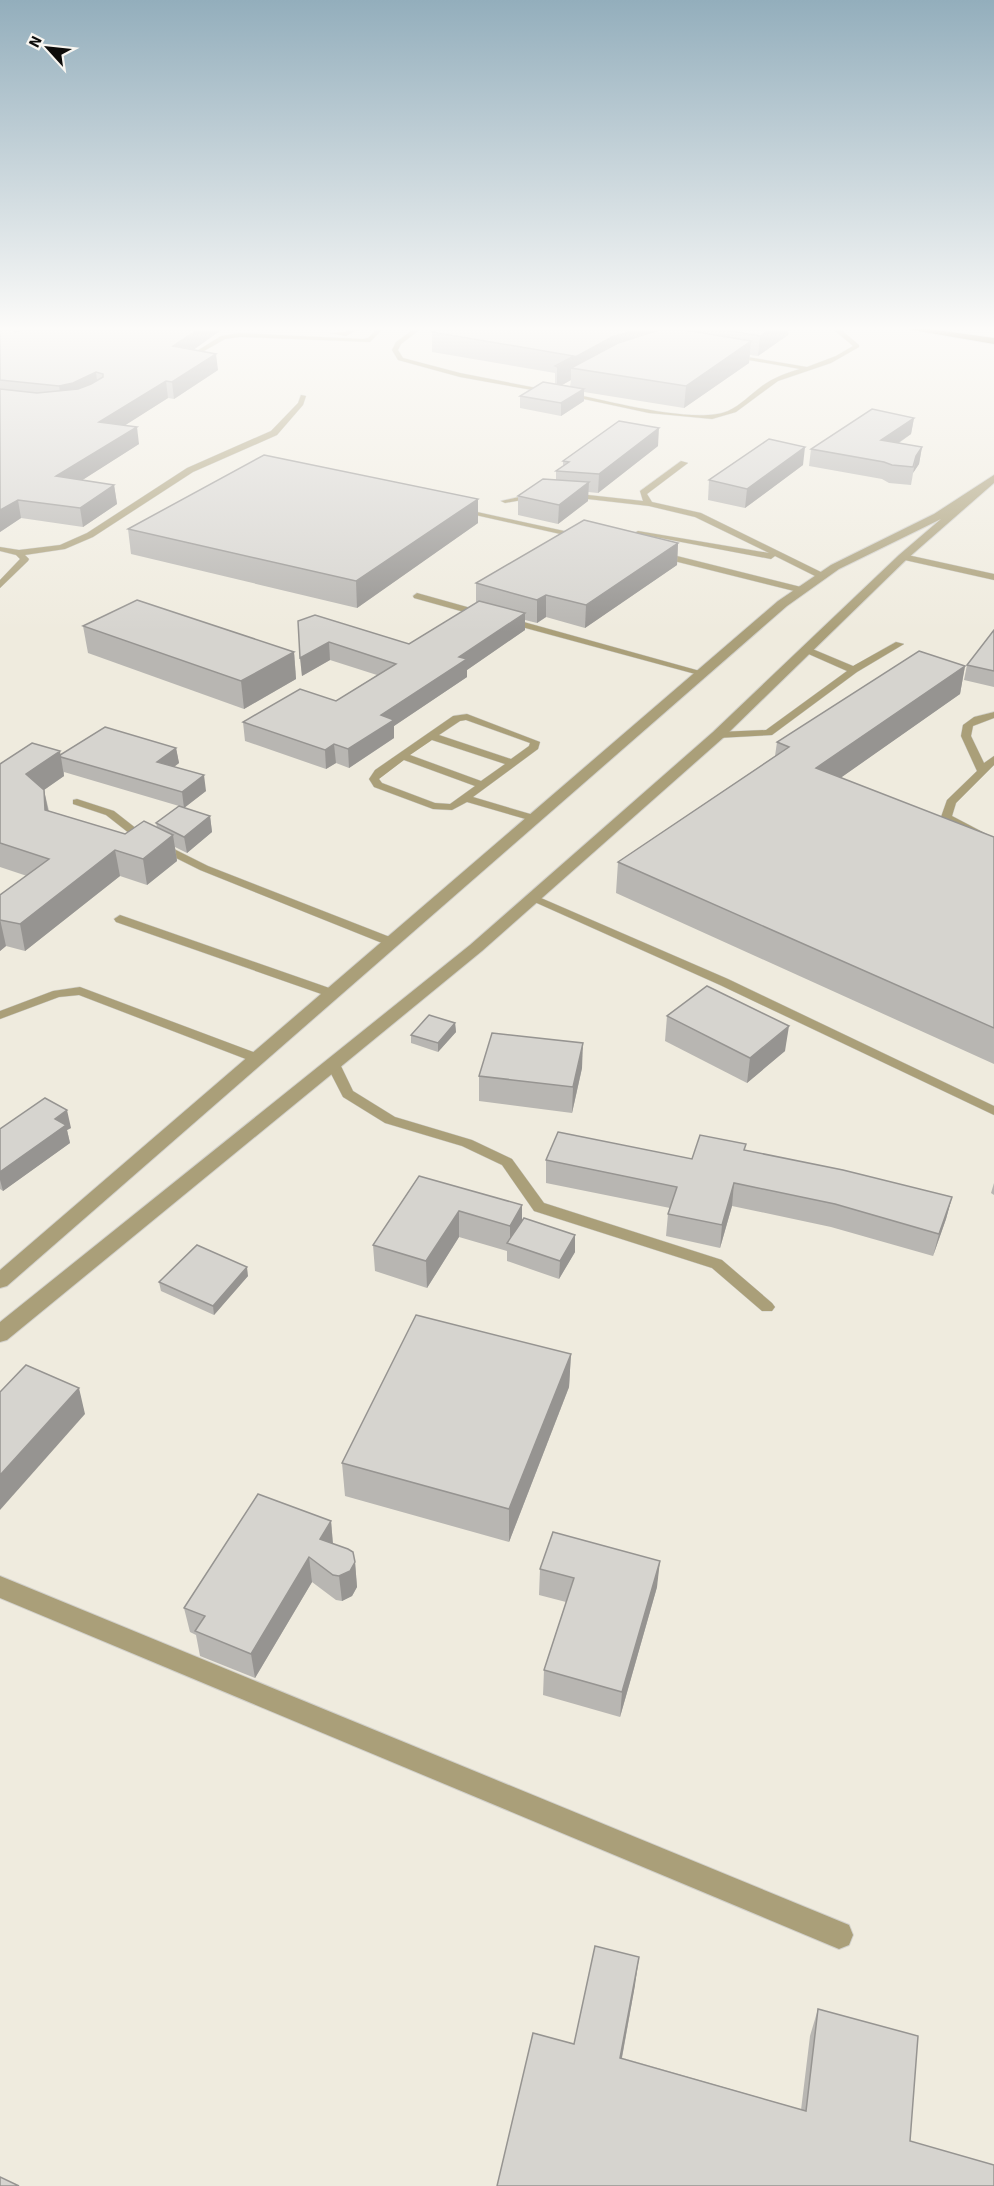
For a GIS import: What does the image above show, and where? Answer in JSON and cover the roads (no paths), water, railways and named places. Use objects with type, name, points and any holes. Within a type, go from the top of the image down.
[{"type":"street","points":[[0,1334],[534,898],[718,735],[903,557],[994,478]]},
{"type":"street","points":[[0,1281],[533,818],[801,590],[822,576],[975,496]]},
{"type":"street","points":[[0,1587],[839,1935]]},
{"type":"lane","points":[[0,549],[19,553],[62,547],[90,535],[166,483],[274,433],[279,428]]},
{"type":"lane","points":[[650,504],[643,493],[684,464]]},
{"type":"lane","points":[[506,501],[544,494]]},
{"type":"lane","points":[[565,495],[650,504],[698,515],[822,576]]},
{"type":"lane","points":[[452,508],[587,538]]},
{"type":"lane","points":[[638,533],[788,560]]},
{"type":"lane","points":[[0,585],[24,562],[24,557],[19,553]]},
{"type":"lane","points":[[654,554],[801,590]]},
{"type":"lane","points":[[903,557],[994,577]]},
{"type":"lane","points":[[417,596],[494,617]]},
{"type":"lane","points":[[505,620],[702,673]]},
{"type":"lane","points":[[718,735],[768,734],[854,670],[899,644]]},
{"type":"lane","points":[[807,650],[854,670]]},
{"type":"lane","points":[[982,771],[966,736],[968,724],[994,715]]},
{"type":"lane","points":[[461,717],[535,742],[534,747],[452,807],[433,806],[378,785],[374,779],[379,772],[431,736],[461,717]]},
{"type":"lane","points":[[431,736],[513,763]]},
{"type":"lane","points":[[403,756],[483,785]]},
{"type":"lane","points":[[994,759],[951,802],[946,817],[964,829],[994,842]]},
{"type":"lane","points":[[465,798],[533,818]]},
{"type":"lane","points":[[77,802],[110,813],[138,835],[204,868],[391,942]]},
{"type":"lane","points":[[534,898],[724,982],[994,1111]]},
{"type":"lane","points":[[120,919],[331,993]]},
{"type":"lane","points":[[0,1015],[57,994],[80,992],[256,1058]]},
{"type":"lane","points":[[333,1064],[348,1094],[390,1120],[467,1143],[507,1162],[538,1207],[717,1264],[766,1306]]}]
